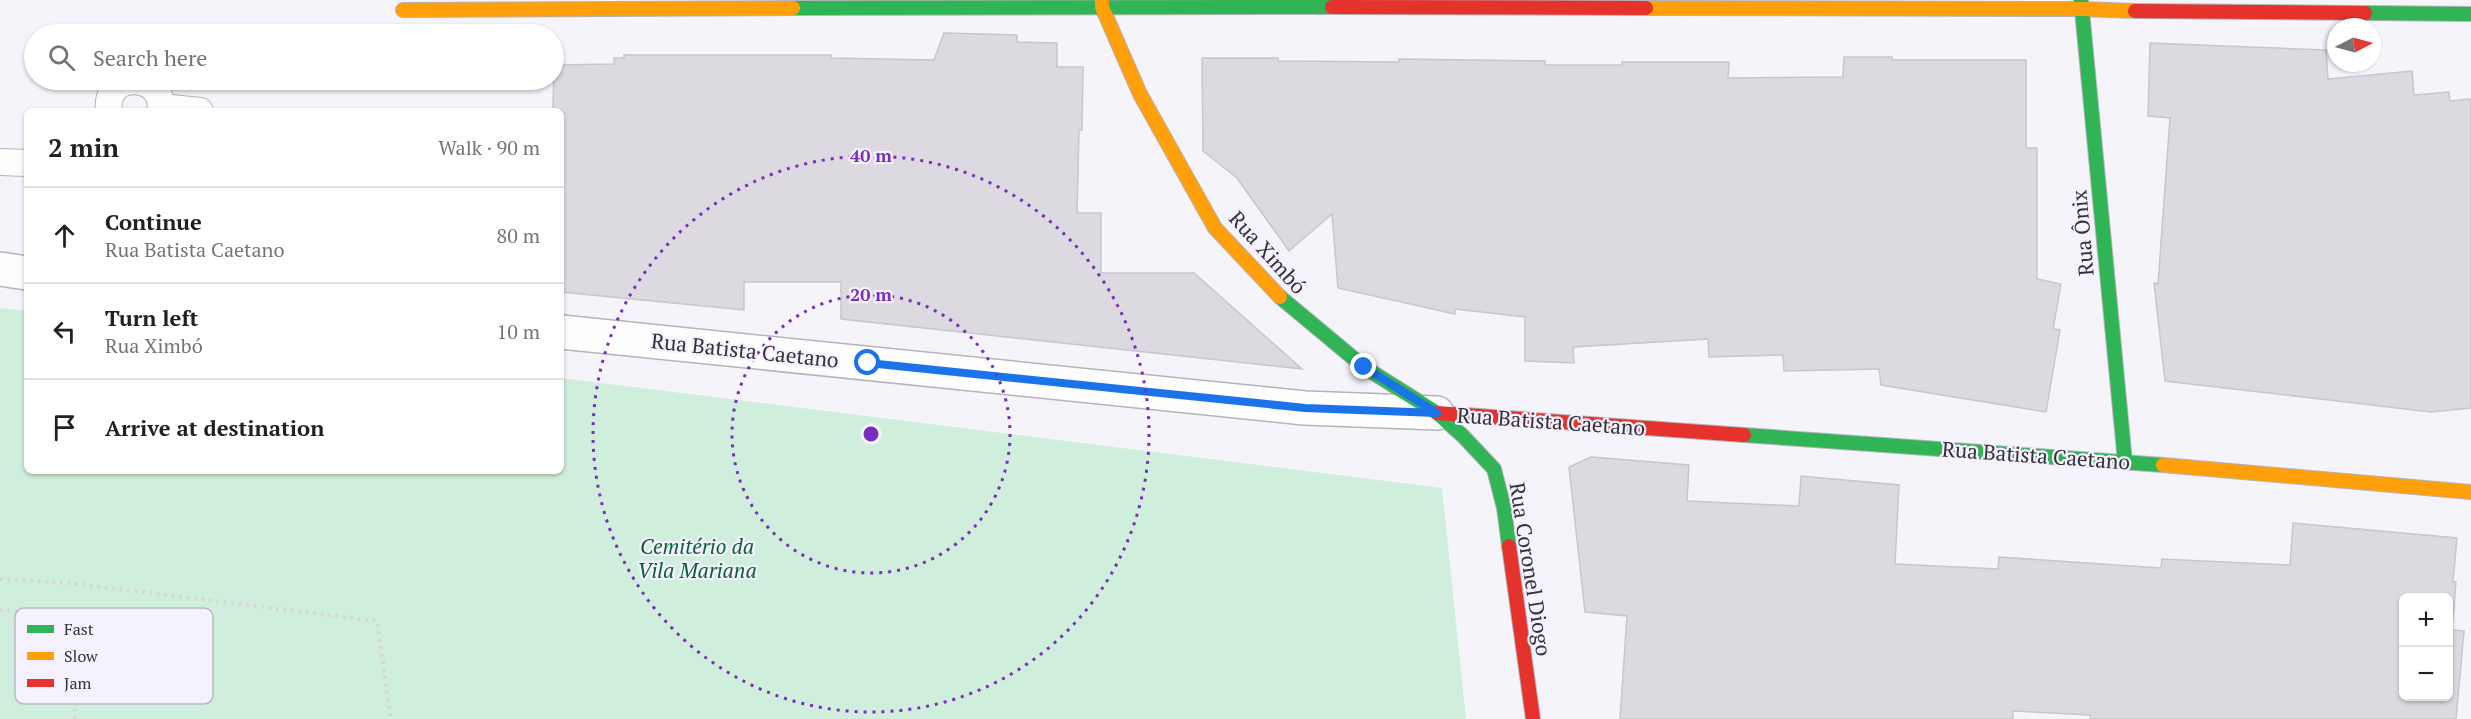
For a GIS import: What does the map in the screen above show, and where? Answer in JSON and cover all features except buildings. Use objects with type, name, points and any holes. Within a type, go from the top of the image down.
[{"type":"street","points":[[403,10],[1102,3],[2082,4],[2157,12],[2471,14]]},
{"type":"street","name":"Rua Ximbó","points":[[1102,3],[1140,94],[1215,228],[1288,306],[1364,367],[1437,413]]},
{"type":"street","name":"Rua Ônix","points":[[2082,4],[2125,462]]},
{"type":"street","points":[[0,270],[24,273]]},
{"type":"street","name":"Rua Batista Caetano","points":[[564,332],[1305,408],[1437,413],[2125,462],[2471,492]]},
{"type":"street","name":"Rua Coronel Diogo","points":[[1437,413],[1463,436],[1494,469],[1504,508],[1533,719]]},
{"type":"lane","points":[[109,108],[108,102],[114,90]]},
{"type":"lane","points":[[155,90],[161,108]]},
{"type":"lane","points":[[0,162],[24,163]]},
{"type":"path","points":[[0,579],[69,583],[377,621],[391,719]]},
{"type":"path","points":[[0,610],[15,611]]},
{"type":"path","points":[[74,704],[75,719]]},
{"type":"green space","name":"Cemitério da Vila Mariana","points":[[0,308],[24,311],[24,474],[564,474],[564,378],[1442,488],[1466,719],[0,719]]},
{"type":"traffic: fast","points":[[2081,0],[2125,462]]},
{"type":"traffic: fast","points":[[793,8],[1332,7]]},
{"type":"traffic: fast","points":[[2365,13],[2471,14]]},
{"type":"traffic: fast","points":[[1280,297],[1364,367],[1437,413],[1463,436],[1494,469],[1504,508],[1509,546]]},
{"type":"traffic: fast","points":[[1744,435],[2163,465]]},
{"type":"traffic: slow","points":[[1102,0],[1102,7],[1140,94],[1215,228],[1280,297]]},
{"type":"traffic: slow","points":[[403,10],[793,8]]},
{"type":"traffic: slow","points":[[1646,8],[2135,11]]},
{"type":"traffic: slow","points":[[2163,465],[2471,492]]},
{"type":"traffic: jam","points":[[1332,7],[1646,8]]},
{"type":"traffic: jam","points":[[2135,11],[2365,13]]},
{"type":"traffic: jam","points":[[1437,413],[1744,435]]},
{"type":"traffic: jam","points":[[1509,546],[1533,719]]},
{"type":"route","points":[[868,363],[1305,408],[1437,413],[1364,367]]}]
